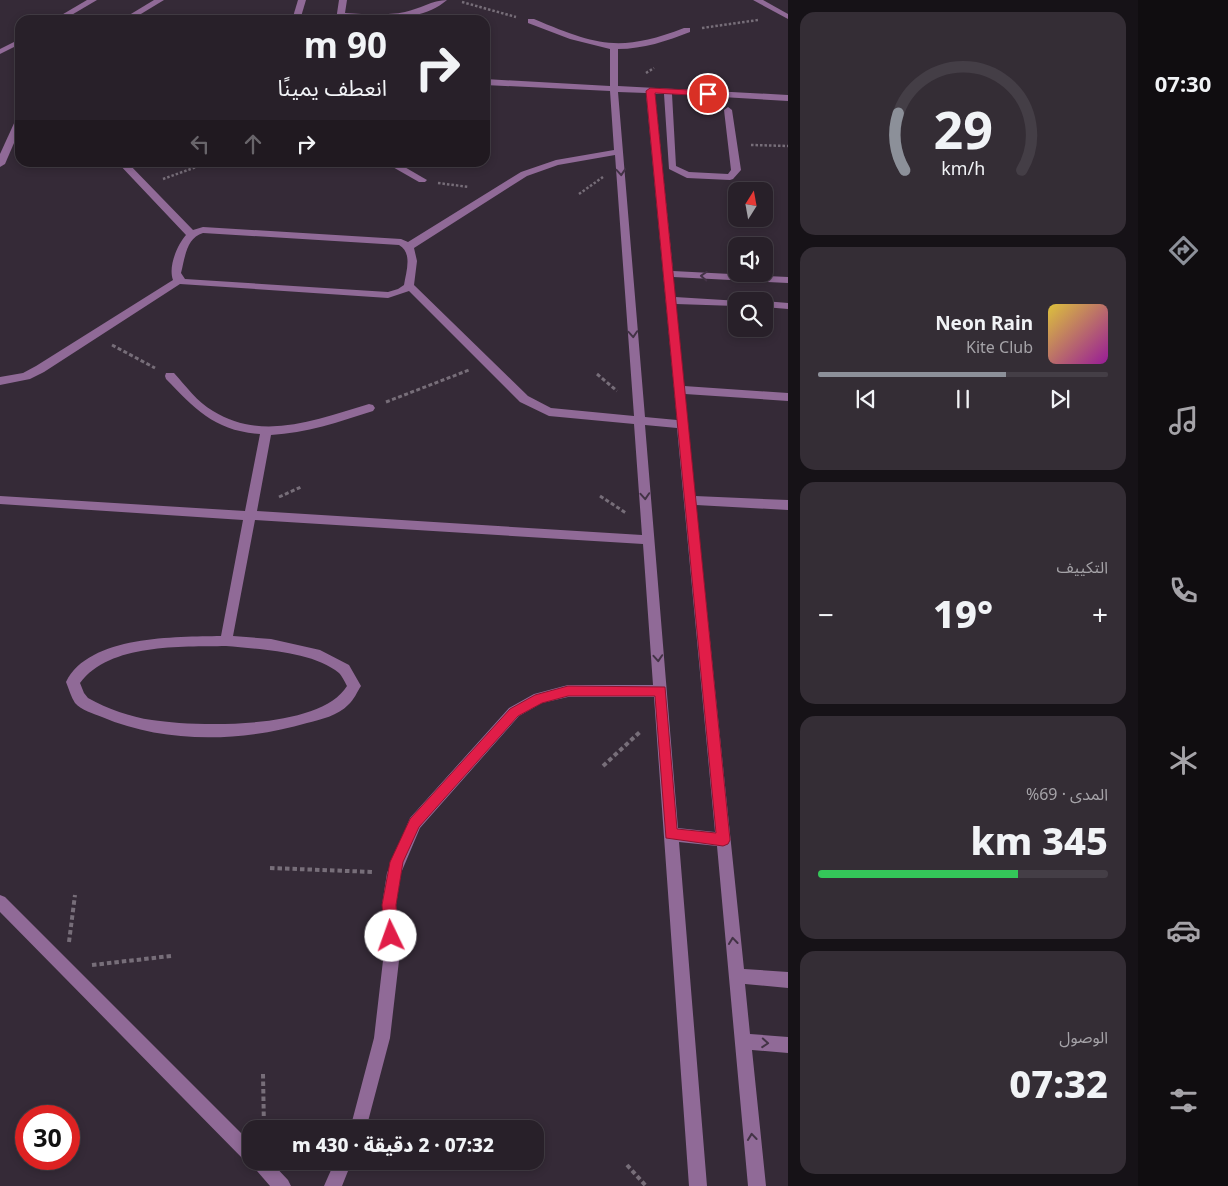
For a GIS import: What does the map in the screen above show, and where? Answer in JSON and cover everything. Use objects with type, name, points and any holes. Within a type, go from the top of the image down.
[{"type":"street","points":[[66,15],[94,0]]},
{"type":"street","points":[[134,15],[160,0]]},
{"type":"street","points":[[298,15],[302,0]]},
{"type":"street","points":[[341,15],[343,0]]},
{"type":"street","points":[[408,15],[422,12],[443,0]]},
{"type":"street","points":[[757,0],[787,16]]},
{"type":"street","points":[[532,21],[570,39],[614,47],[654,43],[687,30]]},
{"type":"street","points":[[0,52],[15,44]]},
{"type":"street","points":[[614,47],[614,89],[698,1186]]},
{"type":"street","points":[[490,82],[788,98]]},
{"type":"street","points":[[650,91],[757,1186]]},
{"type":"street","points":[[668,92],[672,167],[687,175],[730,178],[736,170],[728,110]]},
{"type":"street","points":[[1,160],[15,130]]},
{"type":"street","points":[[8,145],[15,144]]},
{"type":"street","points":[[409,246],[496,191],[539,168],[620,158]]},
{"type":"street","points":[[126,167],[191,234]]},
{"type":"street","points":[[397,167],[422,180]]},
{"type":"street","points":[[203,230],[396,241],[409,246],[413,252],[408,286],[401,292],[388,295],[187,282],[180,280],[176,273],[187,238],[191,234],[203,230]]},
{"type":"street","points":[[668,274],[788,280]]},
{"type":"street","points":[[0,381],[26,376],[94,336],[180,280]]},
{"type":"street","points":[[408,286],[487,363],[536,406],[549,412],[683,424]]},
{"type":"street","points":[[671,300],[728,303]]},
{"type":"street","points":[[773,305],[788,306]]},
{"type":"street","points":[[170,376],[208,413],[235,426],[266,431],[299,430],[369,408]]},
{"type":"street","points":[[680,390],[788,397]]},
{"type":"street","points":[[226,641],[266,431]]},
{"type":"street","points":[[0,500],[649,540]]},
{"type":"street","points":[[690,500],[788,505]]},
{"type":"street","points":[[226,641],[271,644],[314,654],[344,668],[354,686],[342,703],[310,718],[263,728],[208,730],[153,726],[108,715],[80,700],[73,682],[87,665],[120,651],[166,642],[226,641]]},
{"type":"street","points":[[360,1120],[382,1038],[392,952],[389,905],[394,873],[415,823],[514,712],[539,698],[568,691],[660,691]]},
{"type":"street","points":[[671,834],[723,840]]},
{"type":"street","points":[[0,902],[242,1146]]},
{"type":"street","points":[[736,976],[788,980]]},
{"type":"street","points":[[743,1041],[788,1045]]},
{"type":"street","points":[[267,1170],[282,1186]]},
{"type":"street","points":[[333,1186],[340,1170]]},
{"type":"path","points":[[456,0],[532,21]]},
{"type":"path","points":[[687,30],[787,16]]},
{"type":"path","points":[[732,144],[788,146]]},
{"type":"path","points":[[579,194],[620,158]]},
{"type":"path","points":[[143,186],[196,167]]},
{"type":"path","points":[[422,180],[496,191]]},
{"type":"path","points":[[94,336],[170,376]]},
{"type":"path","points":[[369,408],[487,363]]},
{"type":"path","points":[[603,766],[662,712]]},
{"type":"path","points":[[270,868],[394,873]]},
{"type":"path","points":[[75,895],[66,968],[171,956]]},
{"type":"path","points":[[263,1074],[264,1120]]},
{"type":"path","points":[[627,1165],[646,1186]]},
{"type":"route","points":[[391,936],[389,905],[397,862],[415,823],[514,712],[539,698],[568,691],[660,691],[671,834],[723,840],[650,91],[708,94]]}]
